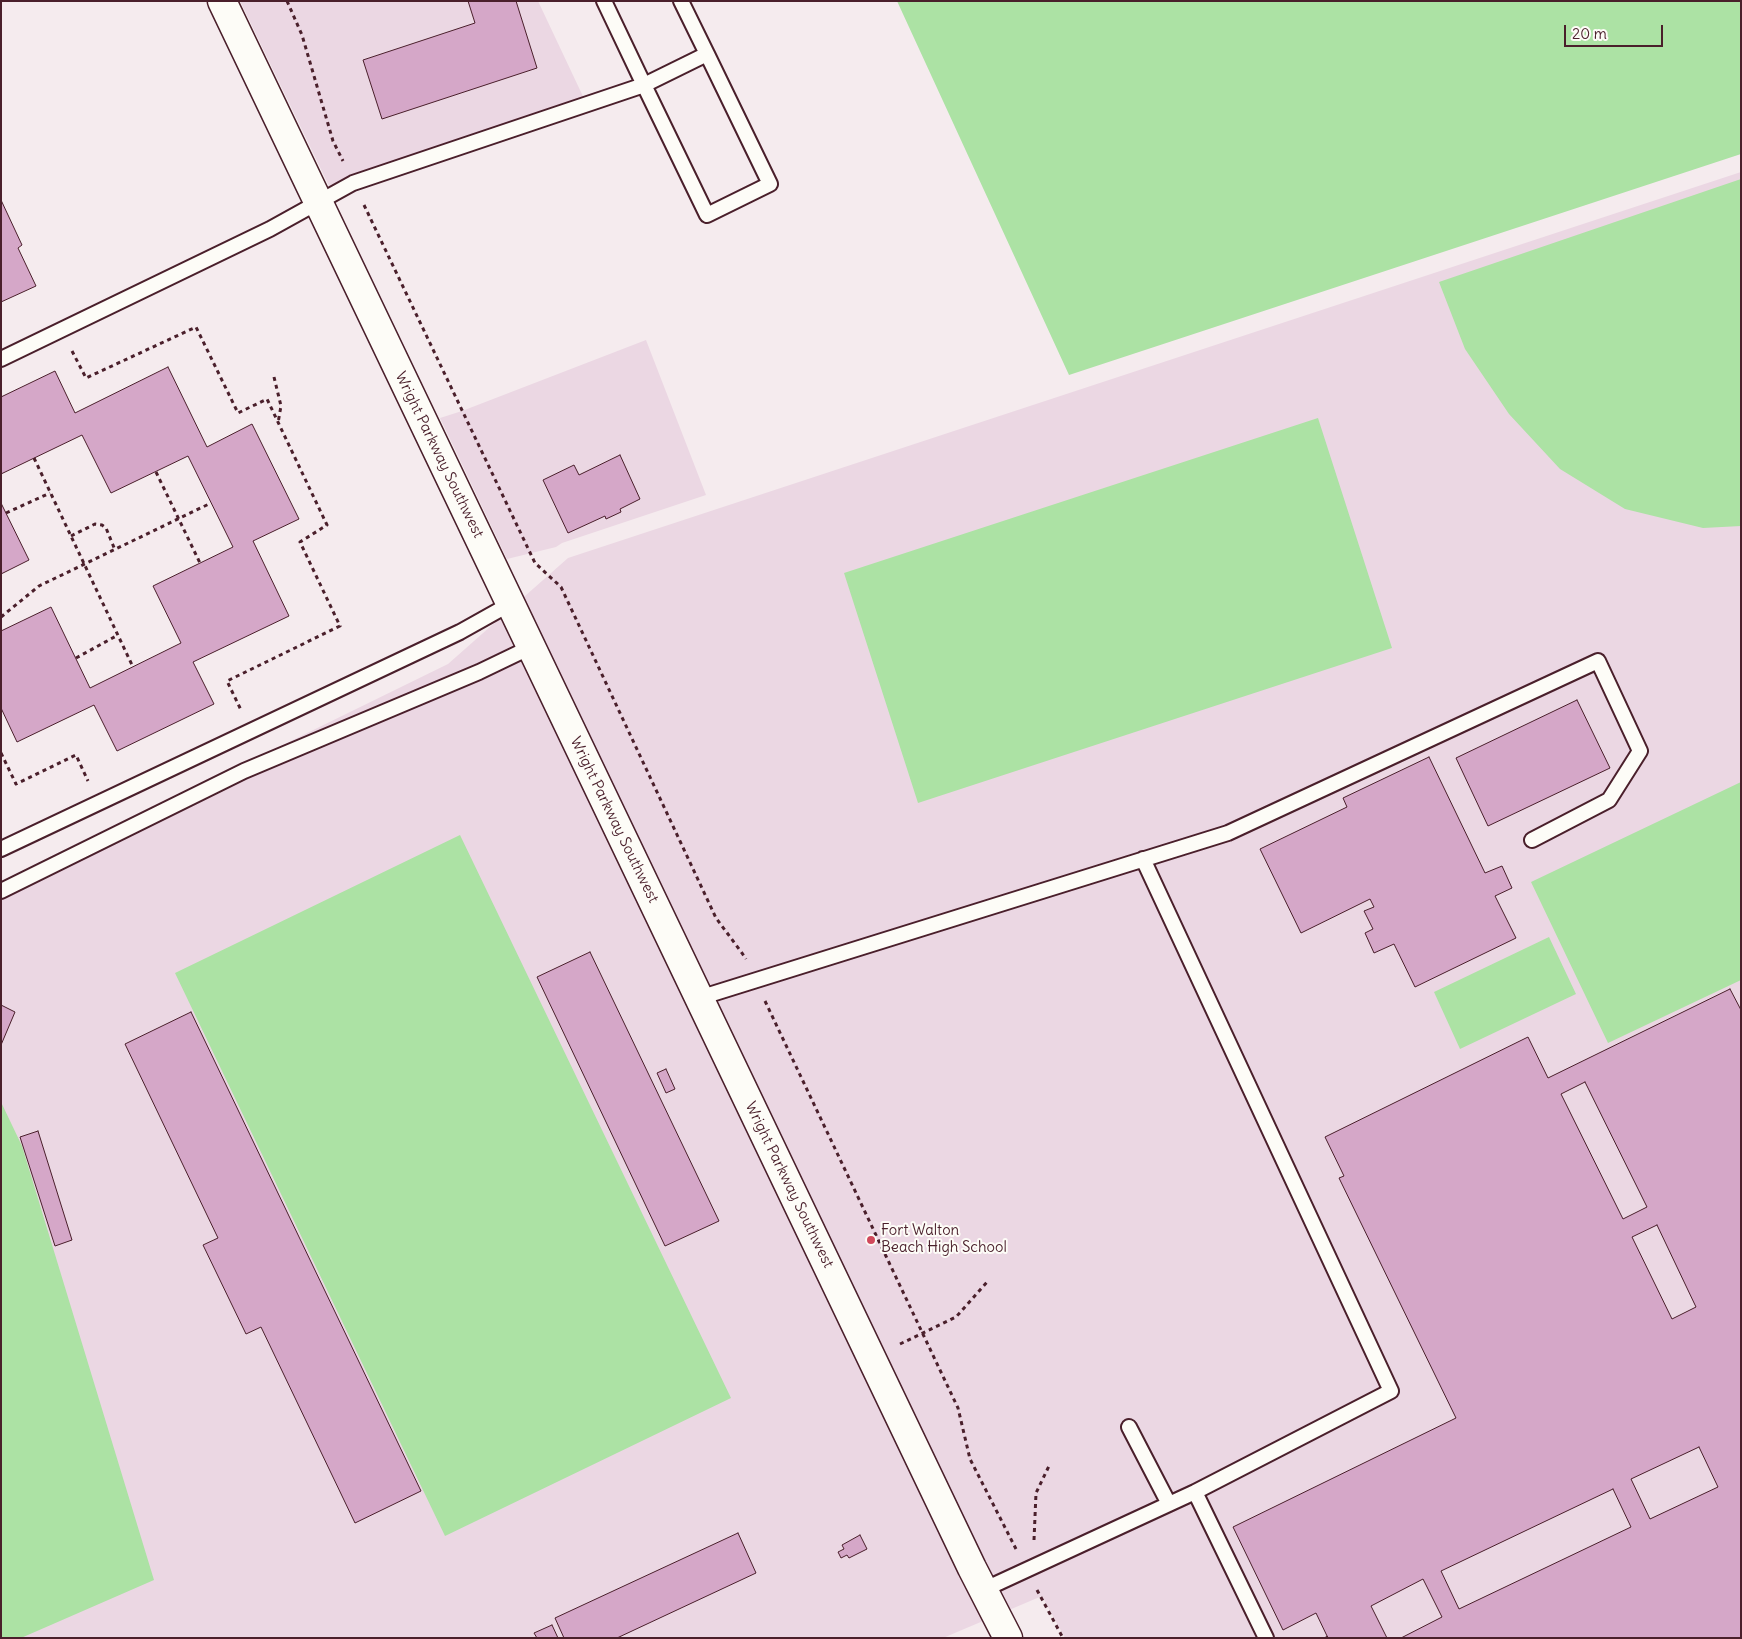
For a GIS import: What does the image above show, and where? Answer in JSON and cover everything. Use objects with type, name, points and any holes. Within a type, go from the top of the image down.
[{"type":"street","name":"Wright Parkway Southwest","points":[[222,1],[871,1358],[1008,1638]]},
{"type":"lane","points":[[604,1],[707,216],[770,184],[681,1]]},
{"type":"lane","points":[[1,359],[270,229],[353,183],[644,85],[706,54]]},
{"type":"lane","points":[[1,849],[452,636],[510,604]]},
{"type":"lane","points":[[1,891],[244,771],[479,672],[531,647]]},
{"type":"lane","points":[[699,998],[1228,833],[1598,661],[1640,751],[1609,800],[1532,840]]},
{"type":"lane","points":[[983,1590],[1195,1492],[1391,1391],[1143,860]]},
{"type":"lane","points":[[1129,1427],[1169,1504]]},
{"type":"lane","points":[[1195,1492],[1266,1638]]},
{"type":"path","points":[[287,1],[302,35],[333,141],[535,563],[561,587],[716,918],[742,953],[958,1408],[970,1460],[1063,1638]]},
{"type":"path","points":[[69,346],[86,378],[196,327],[238,412],[267,399],[327,525],[300,542],[340,626],[227,681],[243,715]]},
{"type":"path","points":[[274,377],[281,406],[278,423]]},
{"type":"path","points":[[34,458],[133,667]]},
{"type":"path","points":[[156,472],[200,563]]},
{"type":"path","points":[[6,513],[50,493]]},
{"type":"path","points":[[1,616],[39,586],[211,503]]},
{"type":"path","points":[[71,536],[95,524],[102,525],[106,528],[115,550]]},
{"type":"path","points":[[76,658],[118,635]]},
{"type":"path","points":[[1,753],[16,784],[76,755],[91,788]]},
{"type":"path","points":[[871,1358],[956,1317],[987,1282]]},
{"type":"path","points":[[1034,1540],[1036,1493],[1049,1466]]},
{"type":"shaded area","points":[[240,1],[538,1],[588,107],[330,188]]},
{"type":"shaded area","name":"Fort Walton Beach High School","points":[[1741,172],[1741,1638],[1065,1638],[1042,1596],[943,1638],[1,1638],[1,883],[448,664],[568,558]]},
{"type":"shaded area","points":[[646,340],[706,495],[562,543],[556,547],[507,559],[440,418]]},
{"type":"green space","points":[[897,1],[1741,1],[1741,154],[1069,375]]},
{"type":"green space","points":[[1741,179],[1741,526],[1703,528],[1625,509],[1560,469],[1509,414],[1465,349],[1439,282]]},
{"type":"green space","points":[[1318,418],[1392,648],[918,803],[844,573]]},
{"type":"green space","points":[[1741,782],[1741,980],[1608,1043],[1531,882]]},
{"type":"green space","points":[[460,835],[731,1398],[445,1536],[175,973]]},
{"type":"green space","points":[[1549,937],[1576,994],[1460,1049],[1434,992]]},
{"type":"green space","points":[[1,1102],[22,1146],[154,1580],[21,1638],[1,1638]]},
{"type":"building","points":[[468,1],[516,1],[537,68],[382,119],[363,60],[475,23]]},
{"type":"building","points":[[1,200],[22,245],[18,248],[36,286],[1,302]]},
{"type":"building","points":[[168,367],[207,447],[252,424],[299,519],[253,541],[289,616],[193,662],[214,704],[117,751],[94,705],[17,742],[1,708],[1,631],[51,607],[90,688],[181,643],[153,586],[233,547],[188,456],[111,493],[82,435],[1,474],[1,397],[55,371],[75,413]]},
{"type":"building","points":[[620,455],[640,499],[620,509],[621,512],[606,519],[605,516],[568,533],[543,480],[574,465],[579,475]]},
{"type":"building","points":[[1,503],[29,560],[1,574]]},
{"type":"building","points":[[1577,700],[1610,768],[1488,826],[1456,758]]},
{"type":"building","points":[[1429,757],[1485,873],[1502,866],[1512,888],[1495,896],[1516,938],[1415,987],[1394,944],[1374,953],[1365,933],[1373,929],[1364,911],[1374,907],[1370,899],[1301,933],[1260,849],[1347,807],[1343,798]]},
{"type":"building","points":[[590,952],[719,1221],[665,1246],[537,977]]},
{"type":"building","points":[[1730,989],[1741,1010],[1741,1638],[1401,1638],[1442,1617],[1423,1579],[1371,1606],[1387,1638],[1328,1638],[1316,1613],[1283,1630],[1233,1527],[1456,1418],[1339,1178],[1344,1176],[1325,1137],[1528,1037],[1548,1078]],"holes":[[[1585,1082],[1647,1207],[1623,1219],[1561,1094]],[[1657,1225],[1696,1307],[1672,1319],[1632,1237]],[[1699,1447],[1718,1487],[1650,1519],[1631,1479]],[[1613,1489],[1631,1527],[1459,1609],[1441,1571]]]},
{"type":"building","points":[[1,1005],[15,1012],[1,1045]]},
{"type":"building","points":[[191,1012],[421,1491],[355,1523],[261,1327],[246,1334],[203,1245],[218,1238],[125,1044]]},
{"type":"building","points":[[666,1069],[675,1089],[666,1093],[657,1073]]},
{"type":"building","points":[[38,1131],[72,1240],[55,1246],[20,1137]]},
{"type":"building","points":[[738,1533],[756,1573],[617,1638],[564,1638],[555,1618]]},
{"type":"building","points":[[860,1535],[867,1549],[849,1558],[847,1555],[841,1558],[838,1552],[844,1549],[842,1545]]},
{"type":"building","points":[[552,1625],[558,1638],[537,1638],[534,1633]]},
{"type":"place","name":"Fort Walton Beach High School","points":[[871,1240]]}]
